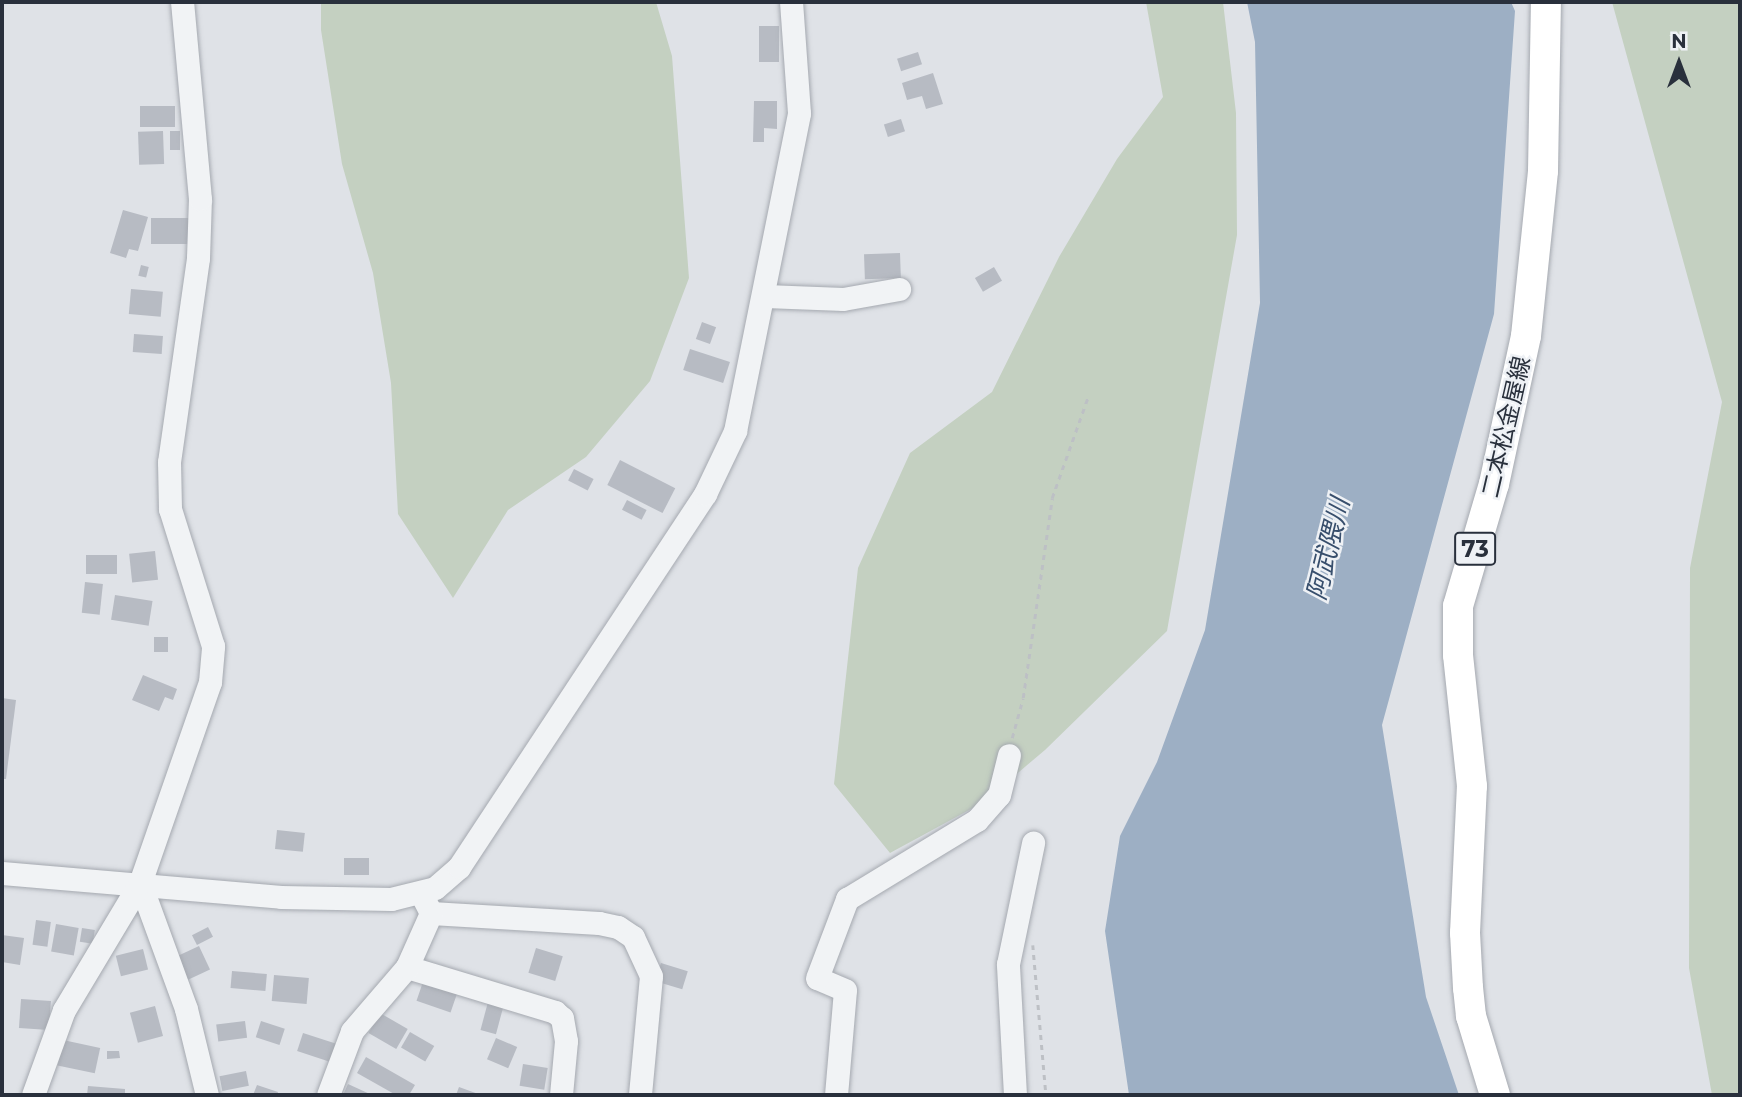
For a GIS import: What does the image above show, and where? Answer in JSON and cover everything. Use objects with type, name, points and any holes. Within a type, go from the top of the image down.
[{"type":"main road","name":"二本松金屋線","points":[[1495,1095],[1471,1016],[1468,988],[1465,933],[1473,805],[1458,655],[1458,606],[1494,484],[1526,336],[1543,171],[1546,2]]},
{"type":"street","points":[[33,1095],[64,1010],[140,883],[210,682],[213,646],[170,509],[169,462],[198,258],[200,199],[182,2]]},
{"type":"street","points":[[328,1095],[352,1031],[407,967],[426,904],[474,849],[705,494],[743,408],[799,113],[791,2]]},
{"type":"street","points":[[765,296],[843,299],[900,289]]},
{"type":"street","points":[[836,1095],[845,990],[817,978],[847,899],[977,820],[999,795],[1009,755]]},
{"type":"street","points":[[1015,1095],[1010,1071],[1008,964],[1032,843]]},
{"type":"street","points":[[2,873],[314,899],[391,899],[618,927],[633,937],[651,976],[640,1095]]},
{"type":"street","points":[[140,883],[186,1009],[207,1095]]},
{"type":"street","points":[[407,967],[555,1012],[562,1018],[566,1041],[561,1095]]},
{"type":"path","points":[[1009,755],[1023,698],[1052,498],[1088,397]]},
{"type":"path","points":[[1034,942],[1046,1095]]},
{"type":"green space","points":[[321,2],[656,2],[672,56],[689,278],[650,381],[586,457],[508,510],[453,598],[398,514],[391,383],[373,273],[342,164],[321,30]]},
{"type":"green space","points":[[1146,2],[1223,2],[1236,113],[1237,235],[1167,631],[1045,750],[982,803],[890,853],[834,784],[858,568],[910,453],[992,392],[1059,257],[1117,159],[1163,97]]},
{"type":"green space","points":[[1612,2],[1740,2],[1740,1095],[1712,1095],[1689,968],[1690,568],[1722,402]]},
{"type":"water","name":"阿武隈川","points":[[1247,2],[1511,2],[1515,11],[1494,314],[1382,725],[1426,997],[1459,1095],[1129,1095],[1105,931],[1120,836],[1157,762],[1205,630],[1260,303],[1255,42]]},
{"type":"building","points":[[759,26],[779,26],[779,62],[759,62]]},
{"type":"building","points":[[918,52],[922,64],[901,71],[897,59]]},
{"type":"building","points":[[933,73],[943,104],[926,109],[922,96],[907,100],[902,83]]},
{"type":"building","points":[[754,101],[777,101],[777,129],[764,128],[764,142],[753,142]]},
{"type":"building","points":[[140,106],[175,106],[175,127],[140,127]]},
{"type":"building","points":[[901,119],[905,131],[888,137],[884,125]]},
{"type":"building","points":[[163,131],[164,164],[139,165],[138,132]]},
{"type":"building","points":[[170,131],[180,131],[180,150],[170,150]]},
{"type":"building","points":[[123,210],[148,217],[138,251],[129,249],[126,258],[110,253]]},
{"type":"building","points":[[151,218],[189,218],[189,244],[151,244]]},
{"type":"building","points":[[900,253],[901,278],[865,279],[864,254]]},
{"type":"building","points":[[141,265],[149,267],[146,278],[138,276]]},
{"type":"building","points":[[994,267],[1002,281],[983,292],[975,278]]},
{"type":"building","points":[[131,289],[163,292],[161,317],[129,314]]},
{"type":"building","points":[[702,322],[716,327],[710,344],[696,339]]},
{"type":"building","points":[[134,334],[163,336],[162,354],[133,352]]},
{"type":"building","points":[[690,349],[730,362],[723,383],[683,370]]},
{"type":"building","points":[[620,460],[675,488],[663,513],[607,485]]},
{"type":"building","points":[[574,469],[594,479],[588,491],[568,481]]},
{"type":"building","points":[[627,500],[647,510],[642,520],[622,510]]},
{"type":"building","points":[[155,551],[158,580],[132,583],[129,554]]},
{"type":"building","points":[[86,555],[117,555],[117,574],[86,574]]},
{"type":"building","points":[[85,582],[103,584],[100,615],[82,613]]},
{"type":"building","points":[[115,595],[153,601],[149,626],[111,620]]},
{"type":"building","points":[[154,637],[168,637],[168,652],[154,652]]},
{"type":"building","points":[[143,675],[177,689],[173,700],[165,697],[159,711],[132,700]]},
{"type":"building","points":[[2,698],[16,700],[6,779],[2,779]]},
{"type":"building","points":[[277,830],[305,833],[303,852],[275,849]]},
{"type":"building","points":[[344,858],[369,858],[369,875],[344,875]]},
{"type":"building","points":[[36,920],[51,922],[47,947],[33,945]]},
{"type":"building","points":[[56,924],[79,928],[74,956],[51,952]]},
{"type":"building","points":[[208,927],[213,937],[197,945],[192,935]]},
{"type":"building","points":[[82,928],[95,930],[93,944],[80,942]]},
{"type":"building","points":[[2,935],[24,938],[20,965],[2,962]]},
{"type":"building","points":[[199,946],[210,970],[186,981],[175,957]]},
{"type":"building","points":[[536,948],[563,956],[555,981],[528,973]]},
{"type":"building","points":[[143,949],[148,969],[121,976],[116,956]]},
{"type":"building","points":[[661,963],[688,971],[682,989],[655,981]]},
{"type":"building","points":[[232,971],[267,974],[265,991],[231,988]]},
{"type":"building","points":[[274,975],[309,978],[307,1004],[272,1001]]},
{"type":"building","points":[[424,979],[458,991],[451,1012],[417,1001]]},
{"type":"building","points":[[21,999],[51,1001],[49,1030],[19,1028]]},
{"type":"building","points":[[488,1002],[503,1006],[496,1034],[480,1030]]},
{"type":"building","points":[[155,1006],[163,1036],[138,1043],[130,1013]]},
{"type":"building","points":[[380,1013],[408,1029],[396,1049],[369,1033]]},
{"type":"building","points":[[245,1021],[247,1038],[218,1041],[216,1025]]},
{"type":"building","points":[[261,1021],[285,1029],[280,1045],[256,1037]]},
{"type":"building","points":[[410,1032],[434,1046],[425,1062],[401,1048]]},
{"type":"building","points":[[303,1033],[336,1044],[330,1062],[297,1051]]},
{"type":"building","points":[[496,1038],[517,1047],[508,1068],[487,1059]]},
{"type":"building","points":[[63,1040],[100,1048],[95,1073],[58,1065]]},
{"type":"building","points":[[107,1051],[119,1051],[120,1058],[107,1059]]},
{"type":"building","points":[[366,1057],[415,1085],[409,1095],[396,1095],[357,1073]]},
{"type":"building","points":[[523,1064],[548,1068],[544,1090],[520,1086]]},
{"type":"building","points":[[246,1071],[249,1086],[222,1091],[219,1076]]},
{"type":"building","points":[[348,1084],[372,1095],[343,1095]]},
{"type":"building","points":[[257,1085],[278,1092],[277,1095],[253,1095]]},
{"type":"building","points":[[88,1086],[125,1089],[125,1095],[87,1095]]},
{"type":"building","points":[[459,1087],[481,1095],[456,1095]]}]
